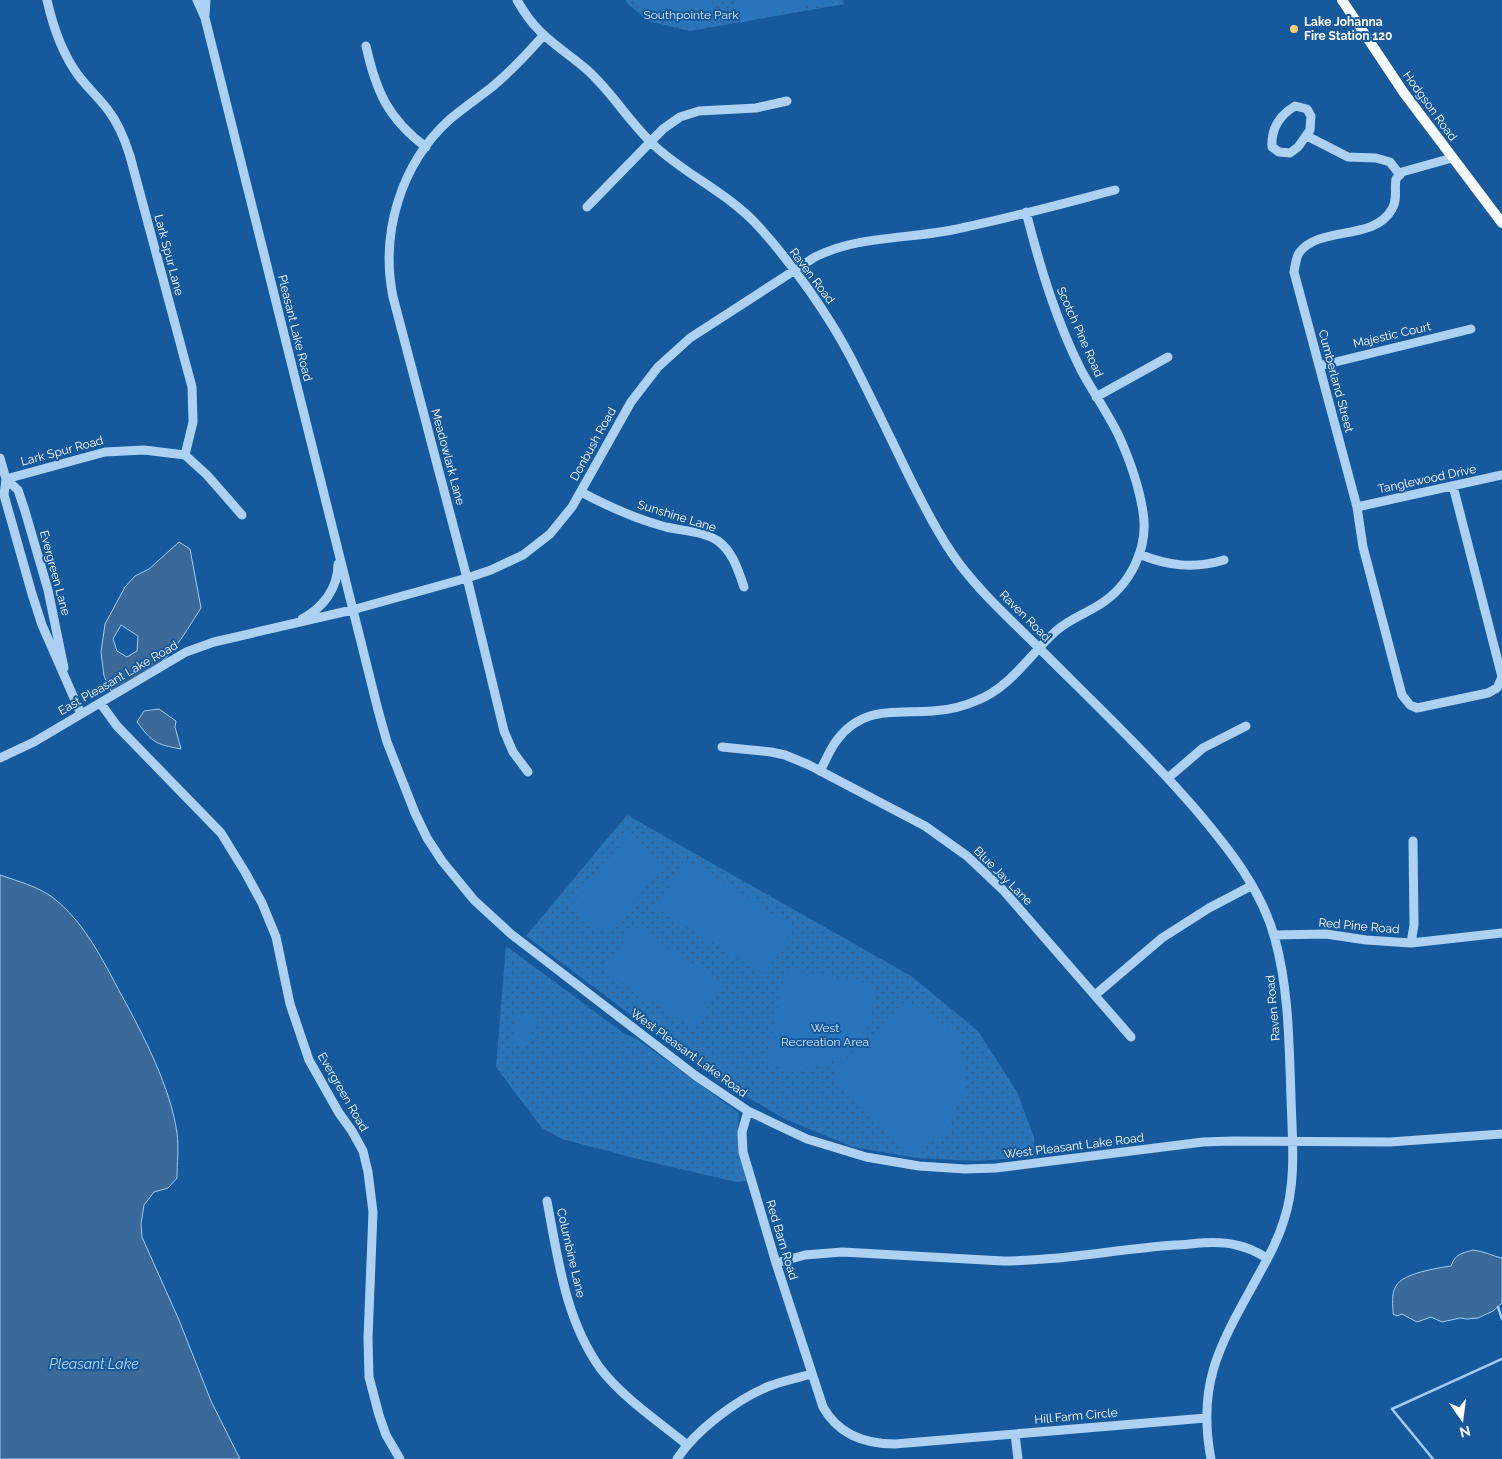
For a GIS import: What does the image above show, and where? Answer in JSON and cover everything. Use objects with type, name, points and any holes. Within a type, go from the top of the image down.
[{"type":"main road","name":"Hodgson Road","points":[[1342,0],[1394,78],[1502,223]]},
{"type":"street","name":"Lark Spur Lane","points":[[47,0],[53,25],[67,58],[77,74],[109,111],[130,156],[192,387],[193,422],[185,455]]},
{"type":"street","name":"Pleasant Lake Road","points":[[197,0],[205,18],[361,644]]},
{"type":"street","name":"Pleasant Lake Road","points":[[205,18],[206,0]]},
{"type":"street","name":"Raven Road","points":[[517,0],[525,15],[543,36],[598,80],[650,142],[676,163],[732,201],[764,233],[838,335],[923,504],[944,541],[974,582],[1168,778],[1230,852],[1252,886],[1274,935],[1285,980],[1292,1141]]},
{"type":"street","name":"Meadowlark Lane","points":[[528,772],[513,752],[504,731],[467,578],[393,297],[389,247],[395,211],[409,174],[426,146],[449,120],[508,72],[543,36]]},
{"type":"street","points":[[366,46],[374,82],[387,108],[407,132],[426,146]]},
{"type":"street","points":[[587,207],[670,123],[699,111],[756,108],[787,101]]},
{"type":"street","points":[[1295,106],[1307,109],[1311,116],[1310,130],[1307,136],[1290,153],[1279,152],[1272,147],[1271,136],[1275,126],[1286,111],[1295,106]]},
{"type":"street","points":[[1307,136],[1348,157],[1376,158],[1390,162],[1400,175],[1402,172],[1452,158]]},
{"type":"street","name":"Cumberland Street","points":[[1400,175],[1396,179],[1396,195],[1392,209],[1382,220],[1370,227],[1311,242],[1299,254],[1294,272],[1357,507],[1363,547],[1402,695],[1410,705],[1423,708],[1488,693],[1497,688],[1502,677],[1452,486]]},
{"type":"street","points":[[794,272],[815,257],[841,246],[951,230],[1115,190]]},
{"type":"street","name":"Scotch Pine Road","points":[[1026,212],[1044,280],[1055,310],[1081,370],[1117,433],[1125,451],[1140,499],[1144,526],[1139,554],[1128,578],[1099,605],[1069,621],[1039,648]]},
{"type":"street","name":"Donbush Road","points":[[398,597],[467,578],[507,564],[537,545],[562,521],[581,492],[631,402],[658,367],[690,338],[794,272]]},
{"type":"street","name":"Majestic Court","points":[[1319,366],[1471,329]]},
{"type":"street","points":[[1096,397],[1168,357]]},
{"type":"street","name":"Lark Spur Road","points":[[6,479],[104,452],[144,450],[185,455]]},
{"type":"street","points":[[185,455],[207,475],[242,515]]},
{"type":"street","name":"Evergreen Lane","points":[[0,458],[6,479],[4,495],[32,594],[49,643],[81,714]]},
{"type":"street","name":"Tanglewood Drive","points":[[1357,507],[1502,475]]},
{"type":"street","name":"Evergreen Lane","points":[[6,479],[18,490],[37,552],[55,622],[65,679]]},
{"type":"street","name":"Sunshine Lane","points":[[581,492],[645,520],[697,533],[718,541],[732,556],[744,587]]},
{"type":"street","points":[[292,624],[311,614],[327,597],[338,574],[338,551]]},
{"type":"street","points":[[1139,554],[1157,561],[1184,566],[1204,565],[1224,560]]},
{"type":"street","name":"East Pleasant Lake Road","points":[[0,758],[34,742],[101,704],[186,652],[214,642],[352,610],[398,597]]},
{"type":"street","name":"West Pleasant Lake Road","points":[[361,644],[383,726],[399,774],[415,813],[427,838],[456,879],[474,900],[511,934],[696,1076],[748,1111],[807,1139],[888,1162],[942,1168],[988,1168],[1019,1166],[1204,1142],[1390,1142],[1502,1134]]},
{"type":"street","points":[[820,771],[837,740],[852,725],[862,719],[883,712],[948,710],[980,700],[1007,682],[1039,648]]},
{"type":"street","name":"Evergreen Road","points":[[101,704],[129,738],[221,833],[245,872],[262,903],[276,936],[290,1004],[309,1060],[363,1151],[373,1212],[368,1336],[369,1377],[386,1434],[400,1459]]},
{"type":"street","points":[[1168,778],[1203,748],[1246,726]]},
{"type":"street","name":"Blue Jay Lane","points":[[722,747],[771,752],[800,761],[925,826],[967,856],[1004,891],[1131,1037]]},
{"type":"street","points":[[1411,943],[1414,924],[1413,841]]},
{"type":"street","points":[[1095,995],[1140,956],[1185,922],[1252,886]]},
{"type":"street","name":"Red Pine Road","points":[[1274,935],[1326,934],[1366,940],[1411,943],[1502,933]]},
{"type":"street","name":"Red Barn Road","points":[[748,1111],[742,1132],[743,1152],[812,1374]]},
{"type":"street","points":[[1211,1459],[1206,1418],[1210,1382],[1220,1346],[1277,1239],[1288,1209],[1292,1141]]},
{"type":"street","name":"Columbine Lane","points":[[546,1201],[565,1293],[582,1336],[600,1368],[628,1398],[686,1444]]},
{"type":"street","points":[[776,1262],[805,1255],[842,1252],[1027,1261],[1136,1248],[1211,1242],[1248,1248],[1267,1258]]},
{"type":"street","points":[[677,1459],[686,1444],[710,1423],[755,1393],[782,1382],[812,1374]]},
{"type":"street","name":"Hill Farm Circle","points":[[812,1374],[828,1416],[846,1432],[869,1442],[895,1444],[1206,1418]]},
{"type":"street","points":[[1015,1434],[1018,1459]]},
{"type":"green space","name":"Southpointe Park","points":[[625,0],[843,0],[844,4],[690,31],[648,21]]},
{"type":"green space","points":[[632,0],[712,0],[717,22],[689,25],[670,22],[650,14]]},
{"type":"green space","points":[[735,0],[840,0],[797,8],[740,23]]},
{"type":"green space","name":"West Recreation Area","points":[[627,815],[911,976],[978,1031],[1017,1092],[1034,1137],[1035,1157],[975,1161],[916,1158],[853,1147],[785,1119],[716,1079],[526,936]]},
{"type":"green space","points":[[629,834],[664,865],[607,935],[570,906]]},
{"type":"green space","points":[[685,859],[794,927],[765,974],[656,908]]},
{"type":"green space","points":[[634,926],[723,983],[694,1028],[604,971]]},
{"type":"green space","points":[[506,946],[625,1034],[637,1039],[739,1113],[740,1147],[747,1181],[736,1182],[638,1159],[562,1139],[542,1128],[496,1067]]},
{"type":"green space","points":[[789,970],[876,985],[871,1021],[850,1050],[831,1062],[798,1070],[766,1065],[785,973]]},
{"type":"green space","points":[[909,1002],[958,1034],[967,1085],[946,1132],[910,1155],[834,1078],[835,1069]]},
{"type":"green space","points":[[515,1015],[534,1017],[530,1047],[512,1044]]},
{"type":"water","points":[[179,542],[190,549],[201,608],[167,657],[144,674],[111,691],[104,676],[101,652],[105,624],[125,587],[135,576],[149,569]],"holes":[[[121,625],[138,636],[137,651],[127,657],[117,651],[113,639]]]},
{"type":"water","points":[[159,709],[176,721],[175,727],[181,749],[155,742],[137,722],[144,711]]},
{"type":"water","name":"Pleasant Lake","points":[[0,875],[46,893],[64,907],[84,930],[139,1027],[155,1062],[174,1116],[178,1150],[177,1178],[168,1188],[154,1192],[144,1205],[141,1224],[142,1237],[179,1320],[211,1401],[240,1459],[0,1459]]},
{"type":"water","points":[[1473,1250],[1502,1258],[1502,1303],[1493,1311],[1478,1318],[1460,1318],[1442,1322],[1431,1317],[1417,1322],[1402,1314],[1397,1316],[1393,1314],[1393,1292],[1400,1281],[1413,1274],[1451,1266],[1457,1256]]},
{"type":"waterway","points":[[1498,1307],[1502,1319]]},
{"type":"waterway","points":[[1433,1459],[1392,1409],[1502,1359]]},
{"type":"place","name":"Lake Johanna Fire Station 120","points":[[1294,29]]}]
